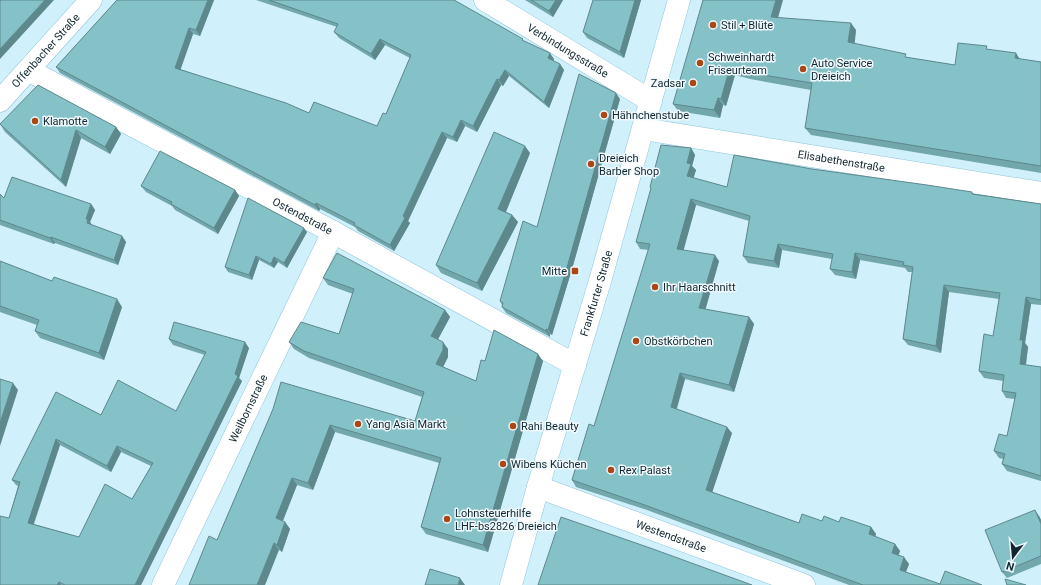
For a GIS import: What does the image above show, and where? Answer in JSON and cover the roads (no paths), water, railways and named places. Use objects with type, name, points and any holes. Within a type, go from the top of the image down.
[{"type":"street","name":"Offenbacher Straße","points":[[0,101],[91,0]]},
{"type":"street","name":"Verbindungsstraße","points":[[485,0],[651,101]]},
{"type":"street","name":"Frankfurter Straße","points":[[511,585],[679,0]]},
{"type":"street","name":"Ostendstraße","points":[[28,70],[333,232],[575,365]]},
{"type":"street","name":"Elisabethenstraße","points":[[643,129],[1041,193]]},
{"type":"street","name":"Weilbornstraße","points":[[162,585],[333,232]]},
{"type":"street","name":"Westendstraße","points":[[538,487],[804,585]]},
{"type":"place","name":"Stil + Blüte","points":[[713,25]]},
{"type":"place","name":"Schweinhardt Friseurteam","points":[[700,63]]},
{"type":"place","name":"Auto Service Dreieich","points":[[803,69]]},
{"type":"place","name":"Zadsar","points":[[693,83]]},
{"type":"place","name":"Hähnchenstube","points":[[604,115]]},
{"type":"place","name":"Klamotte","points":[[35,121]]},
{"type":"place","name":"Dreieich Barber Shop","points":[[591,164]]},
{"type":"place","name":"Mitte","points":[[575,271]]},
{"type":"place","name":"Ihr Haarschnitt","points":[[655,287]]},
{"type":"place","name":"Obstkörbchen","points":[[636,341]]},
{"type":"place","name":"Yang Asia Markt","points":[[358,424]]},
{"type":"place","name":"Rahi Beauty","points":[[513,426]]},
{"type":"place","name":"Wibens Küchen","points":[[503,464]]},
{"type":"place","name":"Rex Palast","points":[[611,470]]},
{"type":"place","name":"Lohnsteuerhilfe LHF-bs2826 Dreieich","points":[[447,519]]}]
